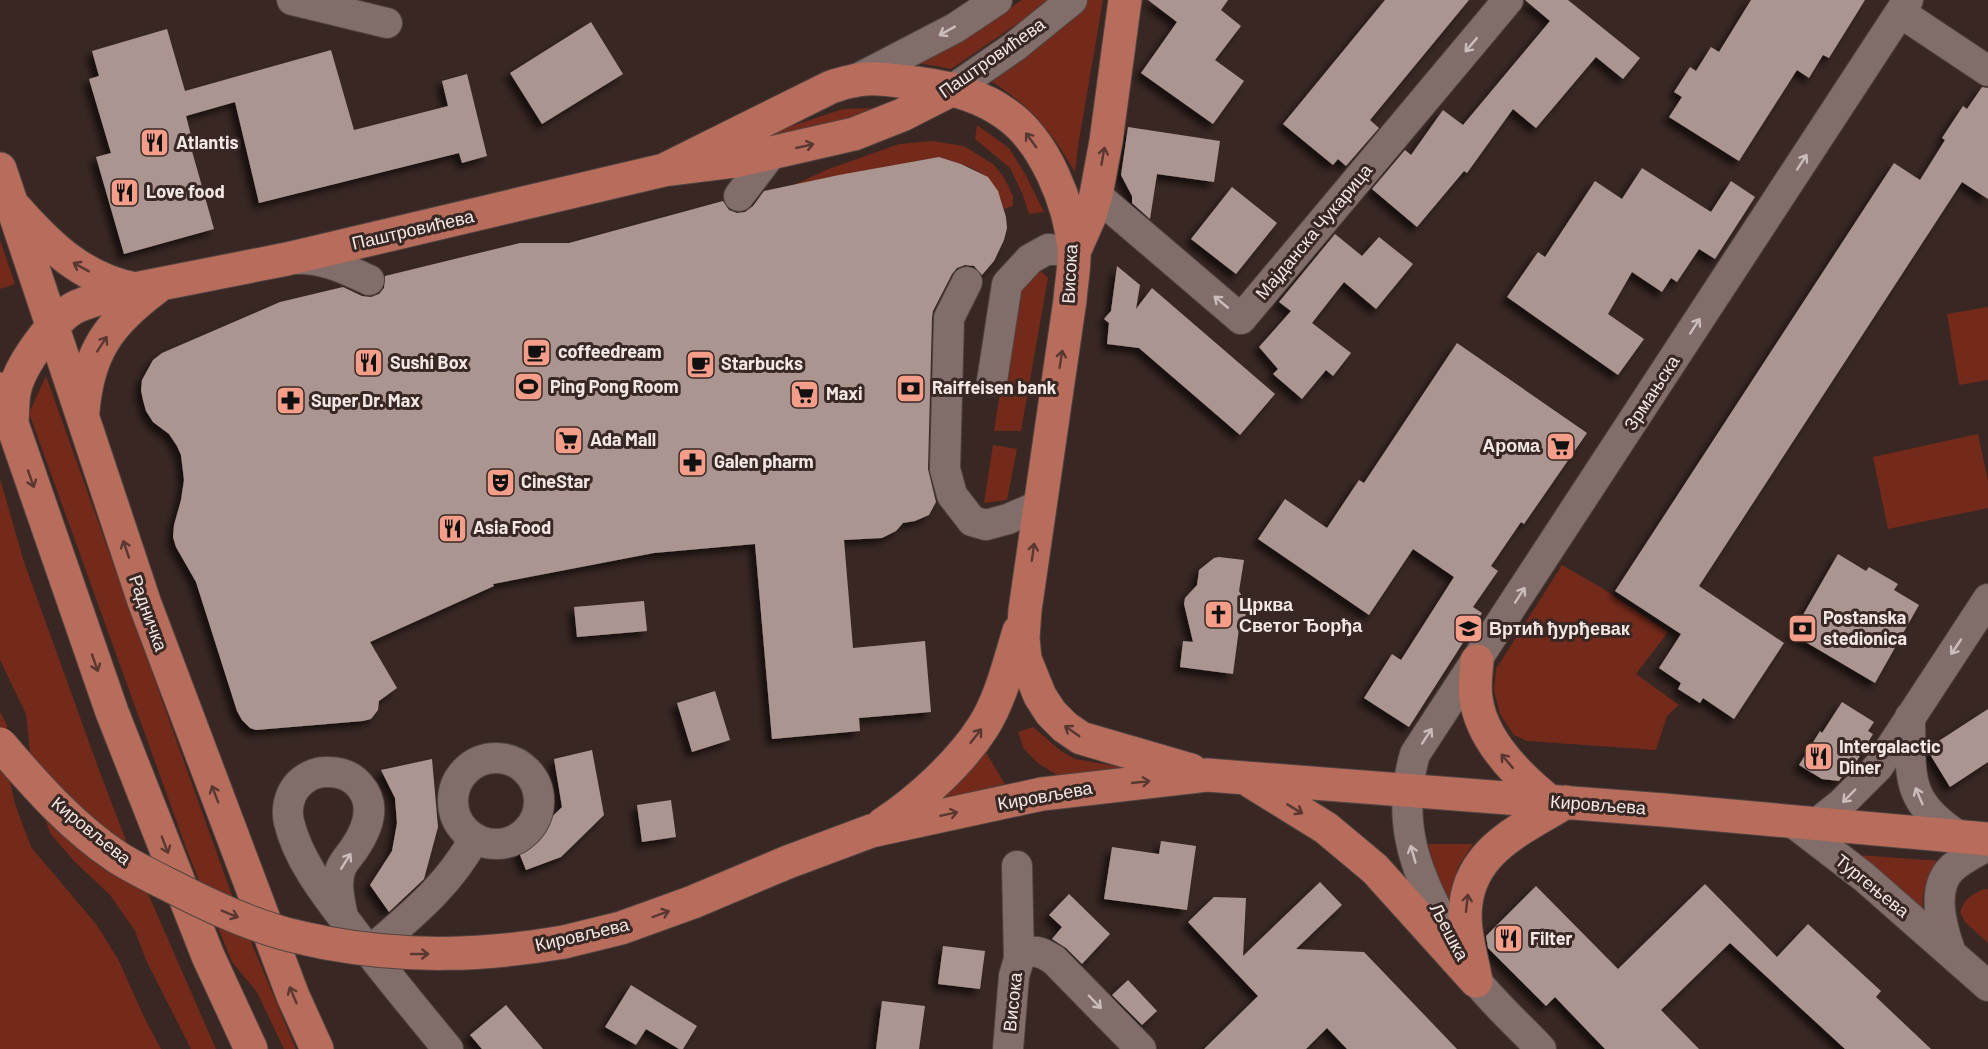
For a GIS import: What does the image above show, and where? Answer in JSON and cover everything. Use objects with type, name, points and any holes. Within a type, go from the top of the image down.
[{"type":"main road","points":[[1074,252],[1096,195],[1106,141],[1125,0]]},
{"type":"main road","name":"Висока","points":[[855,80],[898,81],[953,89],[996,107],[1011,117],[1028,135],[1045,161],[1062,196],[1070,222],[1074,252],[1069,310],[1025,610]]},
{"type":"main road","name":"Паштровићева","points":[[664,170],[831,87],[855,80]]},
{"type":"main road","name":"Паштровићева","points":[[11,203],[40,237],[70,261],[119,286],[147,287],[287,259],[664,170],[736,161],[854,134],[902,115],[953,89]]},
{"type":"main road","name":"Радничка","points":[[0,169],[145,604],[288,985],[316,1049]]},
{"type":"main road","name":"Паштровићева","points":[[83,420],[85,388],[94,355],[112,328],[147,287]]},
{"type":"main road","points":[[11,424],[16,385],[29,359],[53,325],[77,306],[147,287]]},
{"type":"main road","points":[[0,389],[117,723],[208,956],[251,1049]]},
{"type":"main road","points":[[871,831],[902,811],[927,790],[955,761],[983,726],[1002,684],[1025,610]]},
{"type":"main road","name":"Кировљева","points":[[1025,610],[1023,638],[1025,659],[1040,696],[1065,727],[1081,738],[1207,775]]},
{"type":"main road","points":[[1476,981],[1467,931],[1466,904],[1476,872],[1493,848],[1558,802],[1517,772],[1498,750],[1482,720],[1476,699],[1477,661]]},
{"type":"main road","name":"Кировљева","points":[[0,744],[68,818],[118,857],[192,897],[273,931],[355,948],[410,954],[474,954],[564,942],[621,928],[693,902],[835,843],[871,831],[1042,794],[1087,787],[1207,775],[1804,822],[1978,840]]},
{"type":"main road","points":[[1245,778],[1326,828],[1375,869],[1476,981]]},
{"type":"street","points":[[292,0],[387,23]]},
{"type":"street","name":"Паштровићева","points":[[855,80],[955,28],[997,0]]},
{"type":"street","name":"Паштровићева","points":[[953,89],[1014,47],[1072,0]]},
{"type":"street","name":"Мајданска Чукарица","points":[[1096,195],[1241,319],[1508,0]]},
{"type":"street","points":[[1911,11],[1988,71]]},
{"type":"street","name":"Зрмањска","points":[[1407,790],[1415,754],[1911,11]]},
{"type":"street","points":[[739,196],[771,154]]},
{"type":"street","points":[[992,381],[1006,284],[1030,259],[1048,249],[1074,252]]},
{"type":"street","points":[[287,259],[319,260],[337,264],[369,280]]},
{"type":"street","points":[[967,282],[949,318],[945,469],[952,495],[972,521],[986,525],[1008,519],[1040,505]]},
{"type":"street","points":[[1804,822],[1841,804],[1878,766],[1988,599]]},
{"type":"street","points":[[1910,717],[1911,774],[1918,798],[1929,814],[1941,824],[1978,840]]},
{"type":"street","name":"Љешка","points":[[1407,790],[1408,833],[1418,870],[1436,911],[1476,981],[1541,1049]]},
{"type":"street","name":"Тургењева","points":[[1804,822],[1988,986]]},
{"type":"street","points":[[369,952],[421,907],[451,876],[474,839]]},
{"type":"street","name":"Тургењева","points":[[1951,952],[1942,930],[1940,911],[1944,880],[1978,840]]},
{"type":"street","points":[[1017,866],[1019,959]]},
{"type":"street","points":[[343,917],[448,1049]]},
{"type":"street","name":"Висока","points":[[1008,1049],[1014,976],[1019,959],[1023,954],[1035,951],[1054,960],[1141,1049]]},
{"type":"shaded area","points":[[1022,0],[1052,0],[951,69],[914,62],[974,32]]},
{"type":"shaded area","points":[[1085,0],[1103,0],[1075,172],[1047,130],[1027,108],[986,78]]},
{"type":"shaded area","points":[[878,108],[843,123],[782,140],[755,138],[843,109]]},
{"type":"shaded area","points":[[977,125],[1009,148],[1044,212],[1029,214],[1010,168],[975,139]]},
{"type":"shaded area","points":[[932,141],[964,146],[993,164],[1003,176],[1013,196],[1013,206],[1004,209],[994,186],[981,173],[939,157],[794,185],[826,170],[899,144]]},
{"type":"shaded area","points":[[0,240],[15,284],[0,289]]},
{"type":"shaded area","points":[[1040,270],[1048,278],[1021,431],[994,431],[1015,297],[1021,280]]},
{"type":"shaded area","points":[[1988,307],[1988,380],[1959,385],[1947,314]]},
{"type":"shaded area","points":[[46,376],[235,904],[296,1049],[284,1049],[257,992],[232,962],[188,853],[29,413]]},
{"type":"shaded area","points":[[1978,434],[1988,481],[1988,508],[1888,529],[1873,457]]},
{"type":"shaded area","points":[[993,445],[1017,449],[1007,500],[984,503]]},
{"type":"shaded area","points":[[0,479],[24,562],[99,770],[135,864],[216,1049],[191,1049],[146,960],[135,931],[110,895],[74,861],[50,833],[33,781],[26,714],[0,660]]},
{"type":"shaded area","points":[[1562,565],[1602,588],[1668,632],[1636,674],[1679,705],[1667,716],[1656,750],[1527,741],[1514,735],[1500,714],[1494,690],[1496,669]]},
{"type":"shaded area","points":[[0,712],[7,725],[6,763],[15,804],[31,847],[96,924],[118,959],[161,1049],[0,1049]]},
{"type":"shaded area","points":[[1033,727],[1061,751],[1075,759],[1145,771],[1059,776],[1039,764],[1024,749],[1018,732]]},
{"type":"shaded area","points":[[982,746],[1005,784],[931,801]]},
{"type":"shaded area","points":[[1428,844],[1473,844],[1458,867],[1448,904],[1441,889]]},
{"type":"shaded area","points":[[1843,854],[1942,861],[1926,885],[1923,913]]},
{"type":"shaded area","points":[[1988,889],[1988,943],[1965,922],[1960,912],[1969,898]]},
{"type":"building","points":[[1148,0],[1228,0],[1221,10],[1241,26],[1215,60],[1244,81],[1213,124],[1141,73],[1177,22]]},
{"type":"building","points":[[1385,0],[1469,0],[1370,120],[1379,128],[1346,166],[1338,159],[1333,165],[1283,124]]},
{"type":"building","points":[[1525,0],[1568,0],[1640,58],[1623,79],[1596,57],[1536,128],[1513,109],[1467,173],[1464,171],[1417,227],[1372,189],[1405,150],[1411,155],[1443,110],[1463,125],[1550,21]]},
{"type":"building","points":[[1751,0],[1865,0],[1829,58],[1823,55],[1809,78],[1797,70],[1739,161],[1669,117],[1682,97],[1674,92],[1690,67],[1696,71],[1711,47],[1719,52]]},
{"type":"building","points":[[591,22],[623,74],[542,124],[510,73]]},
{"type":"building","points":[[167,29],[185,91],[331,50],[354,130],[448,106],[442,81],[467,74],[487,156],[462,163],[459,153],[259,203],[235,102],[186,116],[193,143],[190,144],[214,229],[124,254],[96,157],[111,153],[89,79],[99,76],[92,51]]},
{"type":"building","points":[[1982,87],[1988,88],[1988,199],[1962,182],[1699,586],[1784,643],[1734,719],[1703,698],[1700,703],[1678,689],[1681,683],[1659,668],[1681,634],[1615,591],[1894,163],[1920,180],[1945,140],[1942,138],[1963,106],[1967,109]]},
{"type":"building","points":[[1128,127],[1220,141],[1214,182],[1157,174],[1150,219],[1132,203],[1132,196],[1121,175]]},
{"type":"building","name":"Ada Mall","points":[[939,157],[961,164],[988,177],[998,191],[1007,228],[994,261],[982,275],[974,266],[965,265],[957,268],[933,311],[928,469],[936,502],[929,515],[903,523],[896,531],[882,538],[844,540],[853,648],[925,641],[931,712],[859,718],[860,731],[772,739],[755,544],[654,553],[493,584],[494,586],[370,642],[397,688],[379,701],[378,710],[371,719],[256,730],[250,728],[242,720],[237,711],[196,582],[176,547],[173,537],[184,480],[181,455],[177,446],[169,434],[153,422],[146,411],[143,400],[142,380],[153,360],[162,353],[280,302],[343,287],[362,296],[371,297],[379,294],[384,288],[385,276],[520,243],[569,243],[723,201],[729,210],[737,213],[745,212],[753,206],[764,191]]},
{"type":"building","points":[[1642,168],[1711,212],[1731,181],[1755,197],[1715,259],[1699,249],[1677,282],[1671,278],[1662,292],[1632,272],[1608,314],[1644,339],[1618,375],[1507,297],[1538,252],[1545,257],[1595,181],[1622,199]]},
{"type":"building","points":[[1232,187],[1277,223],[1236,274],[1191,239]]},
{"type":"building","points":[[1335,234],[1362,256],[1379,237],[1413,264],[1376,309],[1344,282],[1312,323],[1351,353],[1333,376],[1326,370],[1302,399],[1273,374],[1278,369],[1259,347],[1291,311],[1279,302]]},
{"type":"building","points":[[1117,266],[1140,285],[1136,309],[1152,288],[1275,394],[1240,435],[1139,348],[1107,344],[1109,323],[1104,319],[1111,311]]},
{"type":"building","points":[[1457,343],[1587,433],[1524,524],[1521,522],[1491,566],[1498,571],[1473,607],[1482,613],[1409,727],[1364,698],[1392,654],[1401,660],[1454,577],[1413,549],[1369,615],[1258,539],[1285,499],[1327,528],[1359,480],[1364,483]]},
{"type":"building","points":[[1838,554],[1866,571],[1869,567],[1898,584],[1894,590],[1919,605],[1875,683],[1792,634]]},
{"type":"building","name":"Црква Светог Ђорђа","points":[[1214,558],[1244,560],[1239,591],[1248,607],[1245,617],[1240,621],[1233,674],[1180,667],[1183,641],[1193,642],[1184,604],[1185,598],[1197,585],[1199,570]]},
{"type":"building","points":[[644,601],[647,631],[577,637],[574,607]]},
{"type":"building","points":[[715,691],[730,740],[692,752],[677,703]]},
{"type":"building","points":[[1842,702],[1874,722],[1868,731],[1873,734],[1852,769],[1848,768],[1839,781],[1822,779],[1799,765],[1820,731],[1822,733]]},
{"type":"building","points":[[1988,709],[1988,762],[1950,787],[1928,748]]},
{"type":"building","points":[[592,750],[604,815],[561,857],[526,870],[518,850],[562,807],[554,759]]},
{"type":"building","points":[[432,759],[438,827],[424,879],[389,912],[370,885],[392,851],[397,823],[395,798],[381,770]]},
{"type":"building","points":[[671,800],[676,837],[642,842],[637,805]]},
{"type":"building","points":[[1161,841],[1196,846],[1187,910],[1104,899],[1112,847],[1159,854]]},
{"type":"building","points":[[1320,882],[1342,905],[1296,949],[1364,952],[1457,1049],[1347,1049],[1327,1028],[1306,1049],[1204,1049],[1258,996],[1188,922],[1214,897],[1246,898],[1243,956]]},
{"type":"building","points":[[1705,884],[1777,957],[1808,924],[1881,991],[1876,997],[1931,1049],[1845,1049],[1730,943],[1661,1010],[1699,1049],[1605,1049],[1555,997],[1546,1006],[1488,948],[1486,936],[1536,886],[1618,969]]},
{"type":"building","points":[[1069,894],[1110,934],[1082,964],[1066,948],[1052,939],[1062,927],[1049,915]]},
{"type":"building","points":[[943,946],[985,951],[980,989],[938,984]]},
{"type":"building","points":[[1128,980],[1157,1011],[1142,1025],[1112,995]]},
{"type":"building","points":[[631,985],[697,1026],[683,1049],[679,1049],[646,1029],[636,1045],[605,1027]]},
{"type":"building","points":[[882,1001],[925,1006],[919,1049],[876,1049]]},
{"type":"building","points":[[506,1005],[543,1049],[482,1049],[470,1035]]},
{"type":"place","name":"Atlantis","points":[[155,143]]},
{"type":"place","name":"Love food","points":[[125,192]]},
{"type":"place","name":"coffeedream","points":[[537,352]]},
{"type":"place","name":"Sushi Box","points":[[369,363]]},
{"type":"place","name":"Starbucks","points":[[700,364]]},
{"type":"place","name":"Ping Pong Room","points":[[529,387]]},
{"type":"place","name":"Raiffeisen bank","points":[[911,388]]},
{"type":"place","name":"Maxi","points":[[805,394]]},
{"type":"place","name":"Super Dr. Max","points":[[290,401]]},
{"type":"place","name":"Ada Mall","points":[[569,440]]},
{"type":"place","name":"Арома","points":[[1561,446]]},
{"type":"place","name":"Galen pharm","points":[[693,462]]},
{"type":"place","name":"CineStar","points":[[500,482]]},
{"type":"place","name":"Asia Food","points":[[452,528]]},
{"type":"place","name":"Црква Светог Ђорђа","points":[[1218,615]]},
{"type":"place","name":"Postanska stedionica","points":[[1802,628]]},
{"type":"place","name":"Вртић ђурђевак","points":[[1468,629]]},
{"type":"place","name":"Intergalactic Diner","points":[[1818,757]]},
{"type":"place","name":"Filter","points":[[1509,939]]}]
